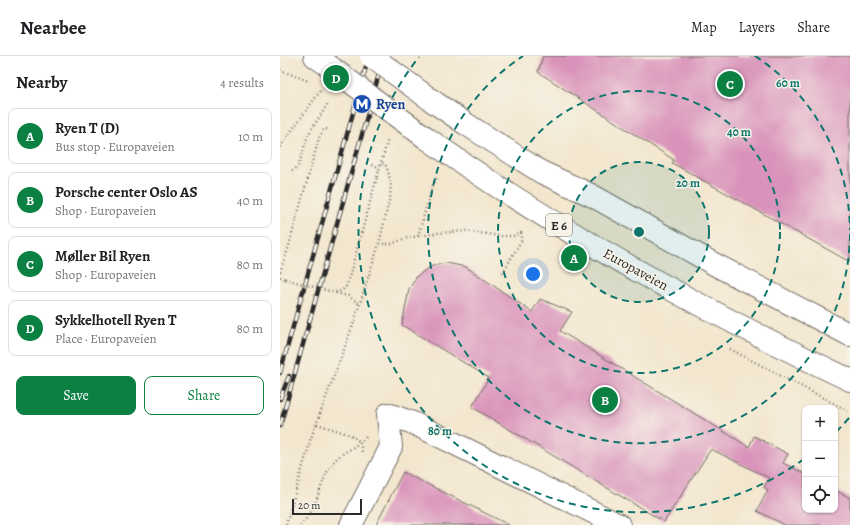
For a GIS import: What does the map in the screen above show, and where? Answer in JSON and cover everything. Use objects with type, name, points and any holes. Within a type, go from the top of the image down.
[{"type":"main road","name":"Europaveien","points":[[315,56],[425,138],[489,181],[556,223],[698,303],[850,380]]},
{"type":"main road","points":[[370,56],[466,124],[541,172],[593,196],[714,264],[850,335]]},
{"type":"main road","points":[[351,525],[391,447],[388,414],[413,423],[619,525]]},
{"type":"path","points":[[280,70],[313,84]]},
{"type":"path","points":[[317,87],[326,94]]},
{"type":"path","points":[[280,148],[321,90]]},
{"type":"path","points":[[292,171],[298,167],[308,135],[330,102]]},
{"type":"path","points":[[280,272],[319,138],[324,129],[329,129]]},
{"type":"path","points":[[280,277],[332,292],[339,292],[344,289],[347,285],[379,167],[381,163],[385,164],[391,184],[390,197],[379,244],[352,328],[311,438],[286,525]]},
{"type":"path","points":[[372,165],[379,167]]},
{"type":"path","points":[[418,236],[432,187],[438,176]]},
{"type":"path","points":[[379,244],[391,244],[407,238],[418,236],[466,231],[501,236],[513,236],[522,233],[522,241],[502,274]]},
{"type":"path","points":[[336,293],[348,296],[360,304]]},
{"type":"path","points":[[300,525],[308,517],[315,505],[333,462],[364,440],[388,414]]},
{"type":"path","points":[[317,424],[351,435],[360,442]]},
{"type":"building","points":[[543,56],[850,56],[850,262],[672,163],[674,160],[538,72]]},
{"type":"building","points":[[447,263],[466,267],[532,312],[540,299],[572,312],[560,331],[749,447],[754,436],[788,454],[783,463],[802,472],[802,513],[838,513],[838,492],[850,498],[850,525],[785,525],[757,511],[768,490],[764,487],[769,478],[711,449],[664,522],[472,407],[489,378],[402,325],[409,289],[417,276],[430,267]]},
{"type":"building","points":[[403,472],[509,525],[376,525]]},
{"type":"railway","points":[[280,373],[369,56]]},
{"type":"railway","points":[[280,426],[384,56]]},
{"type":"railway","points":[[280,399],[289,376]]},
{"type":"place","name":"Sykkelhotell Ryen T","points":[[336,78]]},
{"type":"place","name":"Møller Bil Ryen","points":[[730,84]]},
{"type":"place","name":"Ryen","points":[[362,104]]},
{"type":"place","name":"Ryen T (D)","points":[[574,258]]},
{"type":"place","name":"Porsche center Oslo AS","points":[[605,400]]}]
